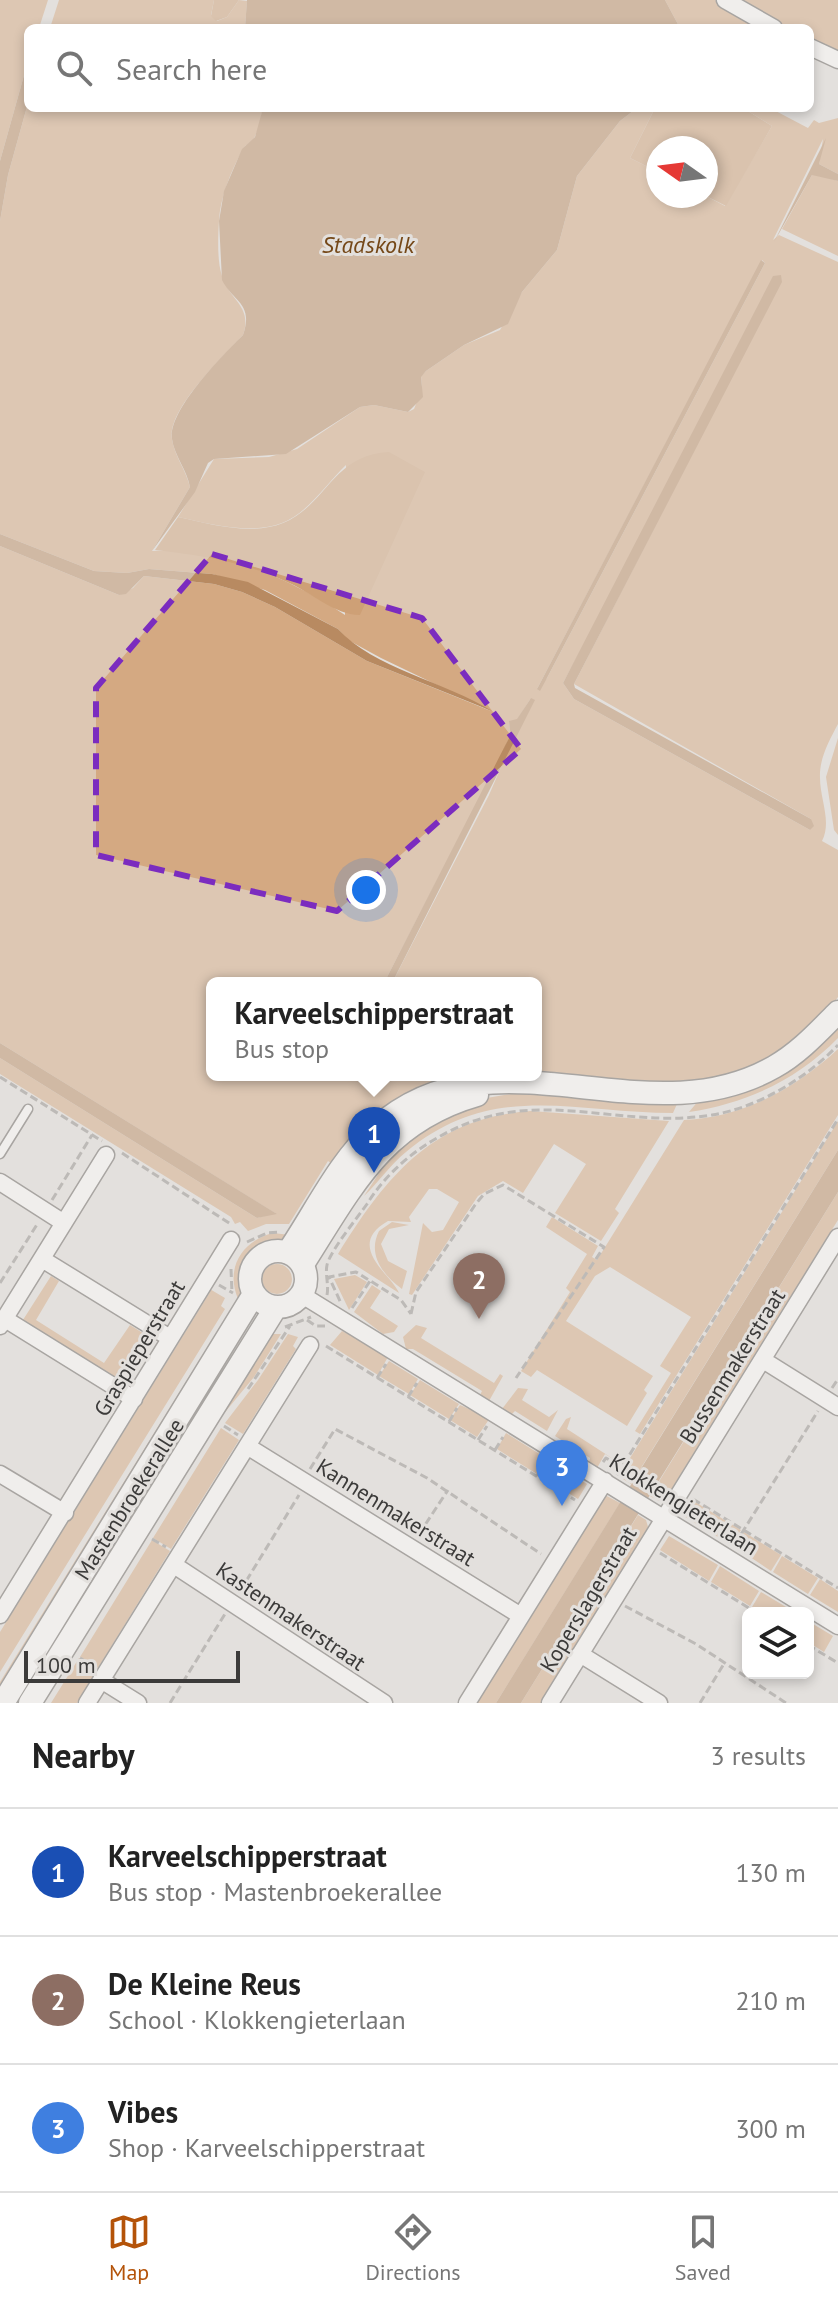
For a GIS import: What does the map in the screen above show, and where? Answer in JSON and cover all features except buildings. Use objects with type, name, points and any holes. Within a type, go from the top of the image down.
[{"type":"main road","points":[[296,1258],[360,1173],[404,1130],[467,1099],[537,1084],[645,1095],[691,1093],[733,1084],[772,1068],[809,1042],[838,1012]]},
{"type":"main road","points":[[268,1252],[296,1258],[307,1275],[302,1295],[286,1307],[276,1307],[267,1305],[254,1294],[251,1285],[253,1265],[268,1252]]},
{"type":"main road","name":"Mastenbroekerallee","points":[[3,1703],[254,1294]]},
{"type":"main road","name":"Mastenbroekerallee","points":[[30,1703],[276,1307]]},
{"type":"street","points":[[725,0],[767,24]]},
{"type":"street","points":[[814,49],[838,60]]},
{"type":"street","points":[[109,1151],[2,1322],[134,1399]]},
{"type":"street","points":[[0,1182],[64,1223]]},
{"type":"street","name":"Bussenmakerstraat","points":[[658,1515],[680,1490],[838,1237]]},
{"type":"street","name":"Graspieperstraat","points":[[0,1615],[231,1240]]},
{"type":"street","points":[[42,1259],[170,1338]]},
{"type":"street","name":"Klokkengieterlaan","points":[[302,1295],[838,1626]]},
{"type":"street","points":[[87,1703],[310,1345]]},
{"type":"street","points":[[763,1360],[832,1403]]},
{"type":"street","name":"Kannenmakerstraat","points":[[247,1446],[521,1616]]},
{"type":"street","points":[[0,1474],[65,1513]]},
{"type":"street","points":[[467,1703],[588,1508],[610,1484]]},
{"type":"street","name":"Koperslagerstraat","points":[[550,1703],[646,1545],[658,1515]]},
{"type":"street","name":"Kastenmakerstraat","points":[[174,1565],[384,1703]]},
{"type":"street","points":[[580,1654],[659,1703]]},
{"type":"street","points":[[103,1677],[138,1703]]},
{"type":"lane","points":[[0,1154],[28,1109]]},
{"type":"path","points":[[290,1326],[307,1320],[322,1306],[329,1277],[327,1265],[377,1188],[404,1160],[462,1125],[509,1110],[538,1108],[650,1117],[714,1115],[753,1102],[791,1083],[838,1045]]},
{"type":"path","points":[[0,1077],[109,1151],[230,1221],[233,1230],[231,1240]]},
{"type":"path","points":[[610,1484],[838,1119]]},
{"type":"path","points":[[329,1277],[356,1272],[401,1300],[411,1314],[416,1292],[475,1205],[484,1194],[503,1185],[604,1247],[516,1378]]},
{"type":"path","points":[[310,1345],[314,1338],[588,1508]]},
{"type":"path","points":[[727,1557],[786,1464],[832,1403],[838,1379]]},
{"type":"path","points":[[303,1481],[335,1429],[448,1490],[554,1563]]},
{"type":"path","points":[[410,1547],[448,1490]]},
{"type":"path","points":[[680,1490],[838,1588]]},
{"type":"path","points":[[646,1545],[747,1607]]},
{"type":"path","points":[[613,1600],[725,1662],[786,1703]]},
{"type":"path","points":[[814,1649],[838,1663]]},
{"type":"path","points":[[77,1656],[103,1677]]},
{"type":"path","points":[[700,1703],[725,1662]]},
{"type":"highlighted area","points":[[212,554],[422,618],[521,749],[337,911],[96,855],[96,688]]},
{"type":"shaded area","points":[[0,0],[48,0],[40,24],[24,24],[24,75],[0,161]]},
{"type":"shaded area","points":[[59,0],[214,0],[211,15],[217,21],[227,17],[239,0],[247,1],[245,24],[51,24]]},
{"type":"shaded area","points":[[214,0],[239,0],[227,17],[216,21],[211,16]]},
{"type":"shaded area","points":[[665,0],[715,0],[758,24],[678,24]]},
{"type":"shaded area","points":[[735,0],[838,0],[838,54],[814,42],[814,24],[779,24]]},
{"type":"shaded area","points":[[26,112],[262,112],[256,135],[243,149],[230,176],[219,221],[220,270],[225,284],[243,310],[243,335],[198,384],[178,413],[172,439],[190,487],[152,551],[203,554],[253,568],[301,589],[345,615],[346,465],[300,513],[282,523],[243,528],[178,517],[214,459],[269,457],[297,449],[360,407],[374,405],[408,412],[414,409],[422,389],[421,376],[426,371],[464,345],[500,330],[522,292],[557,250],[577,176],[620,121],[632,112],[653,112],[630,158],[646,166],[646,208],[718,208],[718,202],[725,206],[772,126],[749,112],[778,112],[808,128],[814,120],[819,123],[838,118],[838,174],[819,164],[823,139],[773,240],[779,235],[838,262],[838,724],[823,757],[820,786],[826,818],[822,841],[838,850],[838,997],[809,1030],[753,1068],[710,1083],[652,1086],[542,1076],[542,977],[395,977],[489,795],[531,698],[517,720],[509,722],[510,736],[498,762],[387,977],[206,977],[206,1081],[493,1081],[332,1164],[328,1161],[289,1224],[266,1224],[248,1231],[240,1222],[235,1224],[231,1217],[0,1074],[0,1058],[257,1218],[275,1213],[0,1043],[0,546],[119,595],[133,588],[144,576],[214,584],[242,592],[275,607],[367,661],[491,711],[381,658],[348,640],[338,629],[265,590],[212,574],[149,569],[127,573],[94,571],[0,534],[0,221],[8,175]],"holes":[[[762,260],[765,263],[547,678],[537,689]],[[783,277],[574,684],[811,819],[810,830],[574,699],[563,683]]]},
{"type":"shaded area","points":[[653,112],[749,112],[772,126],[726,206],[718,202],[718,136],[646,136],[646,166],[630,158]]},
{"type":"shaded area","points":[[812,175],[838,181],[838,256],[782,229]]},
{"type":"shaded area","points":[[389,452],[425,472],[360,615],[341,611],[296,586],[255,569],[205,557],[155,550],[178,517],[244,529],[283,523],[310,505],[342,471],[355,462],[370,455]]},
{"type":"shaded area","points":[[838,738],[838,835],[834,830],[826,777]]},
{"type":"shaded area","points":[[838,1021],[838,1038],[788,1077],[751,1096],[689,1112],[699,1100]]},
{"type":"shaded area","points":[[838,1049],[838,1115],[640,1434],[635,1431],[671,1373],[660,1366],[691,1317],[610,1267],[595,1276],[566,1321],[653,1376],[644,1390],[647,1393],[627,1426],[537,1370],[531,1377],[521,1371],[570,1292],[566,1288],[587,1254],[546,1227],[552,1217],[598,1246],[592,1257],[597,1260],[684,1120],[727,1114],[767,1098],[804,1076]]},
{"type":"shaded area","points":[[522,1092],[677,1104],[673,1113],[535,1106],[503,1108],[470,1116],[438,1130],[406,1152],[364,1196],[389,1158],[384,1154],[475,1100]]},
{"type":"shaded area","points":[[531,1111],[669,1121],[615,1209],[619,1213],[601,1241],[555,1213],[586,1164],[554,1144],[523,1193],[503,1181],[478,1196],[412,1295],[409,1294],[423,1223],[432,1232],[443,1230],[459,1202],[437,1189],[429,1189],[409,1217],[411,1222],[388,1221],[370,1240],[374,1260],[399,1293],[338,1254],[374,1200],[415,1156],[466,1125],[496,1116]]},
{"type":"shaded area","points":[[838,1121],[838,1150],[631,1484],[623,1479],[622,1471]]},
{"type":"shaded area","points":[[838,1192],[838,1220],[666,1498],[659,1501],[650,1496]]},
{"type":"shaded area","points":[[392,1222],[409,1225],[389,1229],[381,1244],[388,1261],[407,1271],[402,1289],[383,1271],[376,1256],[379,1231]]},
{"type":"shaded area","points":[[273,1233],[290,1235],[251,1258],[244,1275],[245,1290],[238,1299],[234,1277],[239,1257],[253,1242]]},
{"type":"shaded area","points":[[277,1264],[288,1268],[292,1279],[288,1290],[277,1294],[266,1290],[262,1279],[266,1268]]},
{"type":"shaded area","points":[[355,1275],[367,1282],[349,1310],[334,1279]]},
{"type":"shaded area","points":[[51,1276],[59,1281],[36,1320],[104,1363],[130,1325],[154,1340],[124,1387],[21,1323]]},
{"type":"shaded area","points":[[372,1285],[381,1291],[370,1308],[398,1326],[394,1332],[383,1334],[354,1312]]},
{"type":"shaded area","points":[[208,1288],[225,1298],[221,1306],[225,1309],[0,1672],[0,1632],[210,1292]]},
{"type":"shaded area","points":[[231,1309],[236,1316],[0,1698],[0,1682]]},
{"type":"shaded area","points":[[416,1325],[427,1328],[421,1338],[494,1383],[500,1374],[503,1376],[489,1401],[480,1395],[482,1391],[413,1349],[406,1349],[403,1337]]},
{"type":"shaded area","points":[[342,1331],[389,1355],[378,1375],[330,1345]]},
{"type":"shaded area","points":[[269,1334],[281,1334],[254,1377],[221,1417],[124,1573],[116,1568]]},
{"type":"shaded area","points":[[288,1334],[298,1337],[293,1346],[296,1349],[243,1434],[225,1423]]},
{"type":"shaded area","points":[[389,1361],[418,1379],[409,1394],[379,1376]]},
{"type":"shaded area","points":[[420,1380],[459,1404],[449,1419],[410,1395]]},
{"type":"shaded area","points":[[518,1388],[528,1389],[522,1400],[549,1417],[558,1410],[547,1431],[515,1411],[511,1415],[502,1409]]},
{"type":"shaded area","points":[[460,1405],[490,1418],[477,1437],[450,1420]]},
{"type":"shaded area","points":[[571,1417],[567,1429],[621,1464],[605,1454],[597,1468],[589,1463],[590,1458],[555,1436],[566,1419]]},
{"type":"shaded area","points":[[221,1428],[239,1440],[171,1549],[153,1538]]},
{"type":"shaded area","points":[[506,1433],[546,1458],[537,1474],[497,1449]]},
{"type":"shaded area","points":[[548,1460],[587,1484],[578,1499],[539,1475]]},
{"type":"shaded area","points":[[603,1494],[620,1503],[496,1703],[472,1703],[528,1614],[534,1613],[530,1610]]},
{"type":"shaded area","points":[[692,1500],[741,1530],[731,1545],[682,1515]]},
{"type":"shaded area","points":[[638,1515],[646,1520],[648,1527],[544,1703],[521,1703]]},
{"type":"shaded area","points":[[744,1532],[781,1555],[771,1571],[735,1547]]},
{"type":"shaded area","points":[[669,1536],[718,1565],[709,1581],[660,1550]]},
{"type":"shaded area","points":[[152,1540],[170,1551],[98,1668],[80,1657]]},
{"type":"shaded area","points":[[782,1556],[818,1578],[808,1594],[773,1572]]},
{"type":"shaded area","points":[[720,1566],[759,1591],[750,1606],[711,1582]]},
{"type":"shaded area","points":[[820,1579],[838,1591],[838,1612],[810,1595]]},
{"type":"shaded area","points":[[761,1592],[786,1607],[752,1607]]},
{"type":"shaded area","points":[[814,1625],[833,1636],[824,1652],[814,1646]]},
{"type":"shaded area","points":[[79,1658],[97,1670],[77,1703],[51,1703]]},
{"type":"water","points":[[247,0],[665,0],[678,24],[245,24]]},
{"type":"water","points":[[24,75],[26,112],[8,175],[0,221],[0,161]]},
{"type":"water","name":"Stadskolk","points":[[262,112],[632,112],[620,121],[577,176],[557,250],[522,292],[508,324],[464,345],[426,371],[421,377],[423,397],[408,412],[374,405],[360,407],[286,454],[214,459],[208,463],[195,492],[152,551],[190,487],[175,451],[173,427],[187,399],[243,335],[246,324],[244,309],[222,280],[219,221],[224,191],[242,149],[255,137]]},
{"type":"water","points":[[826,138],[819,164],[838,174],[838,181],[812,175],[774,242]]},
{"type":"water","points":[[761,260],[765,263],[540,691],[537,689]]},
{"type":"water","points":[[781,275],[782,282],[574,684],[575,688],[811,819],[814,826],[810,830],[574,699],[563,683],[773,276]]},
{"type":"water","points":[[0,534],[94,571],[127,573],[149,569],[212,574],[248,582],[338,629],[370,654],[492,711],[367,661],[275,607],[242,592],[214,584],[144,576],[126,594],[119,595],[0,546]]},
{"type":"water","points":[[531,698],[535,700],[395,977],[387,977],[510,736],[509,721],[517,719]]},
{"type":"water","points":[[0,1043],[277,1214],[257,1218],[0,1058]]},
{"type":"water","points":[[838,1150],[838,1192],[521,1703],[496,1703]]},
{"type":"place","name":"Karveelschipperstraat","points":[[374,1173]]},
{"type":"place","name":"De Kleine Reus","points":[[479,1319]]},
{"type":"place","name":"Vibes","points":[[562,1506]]}]
